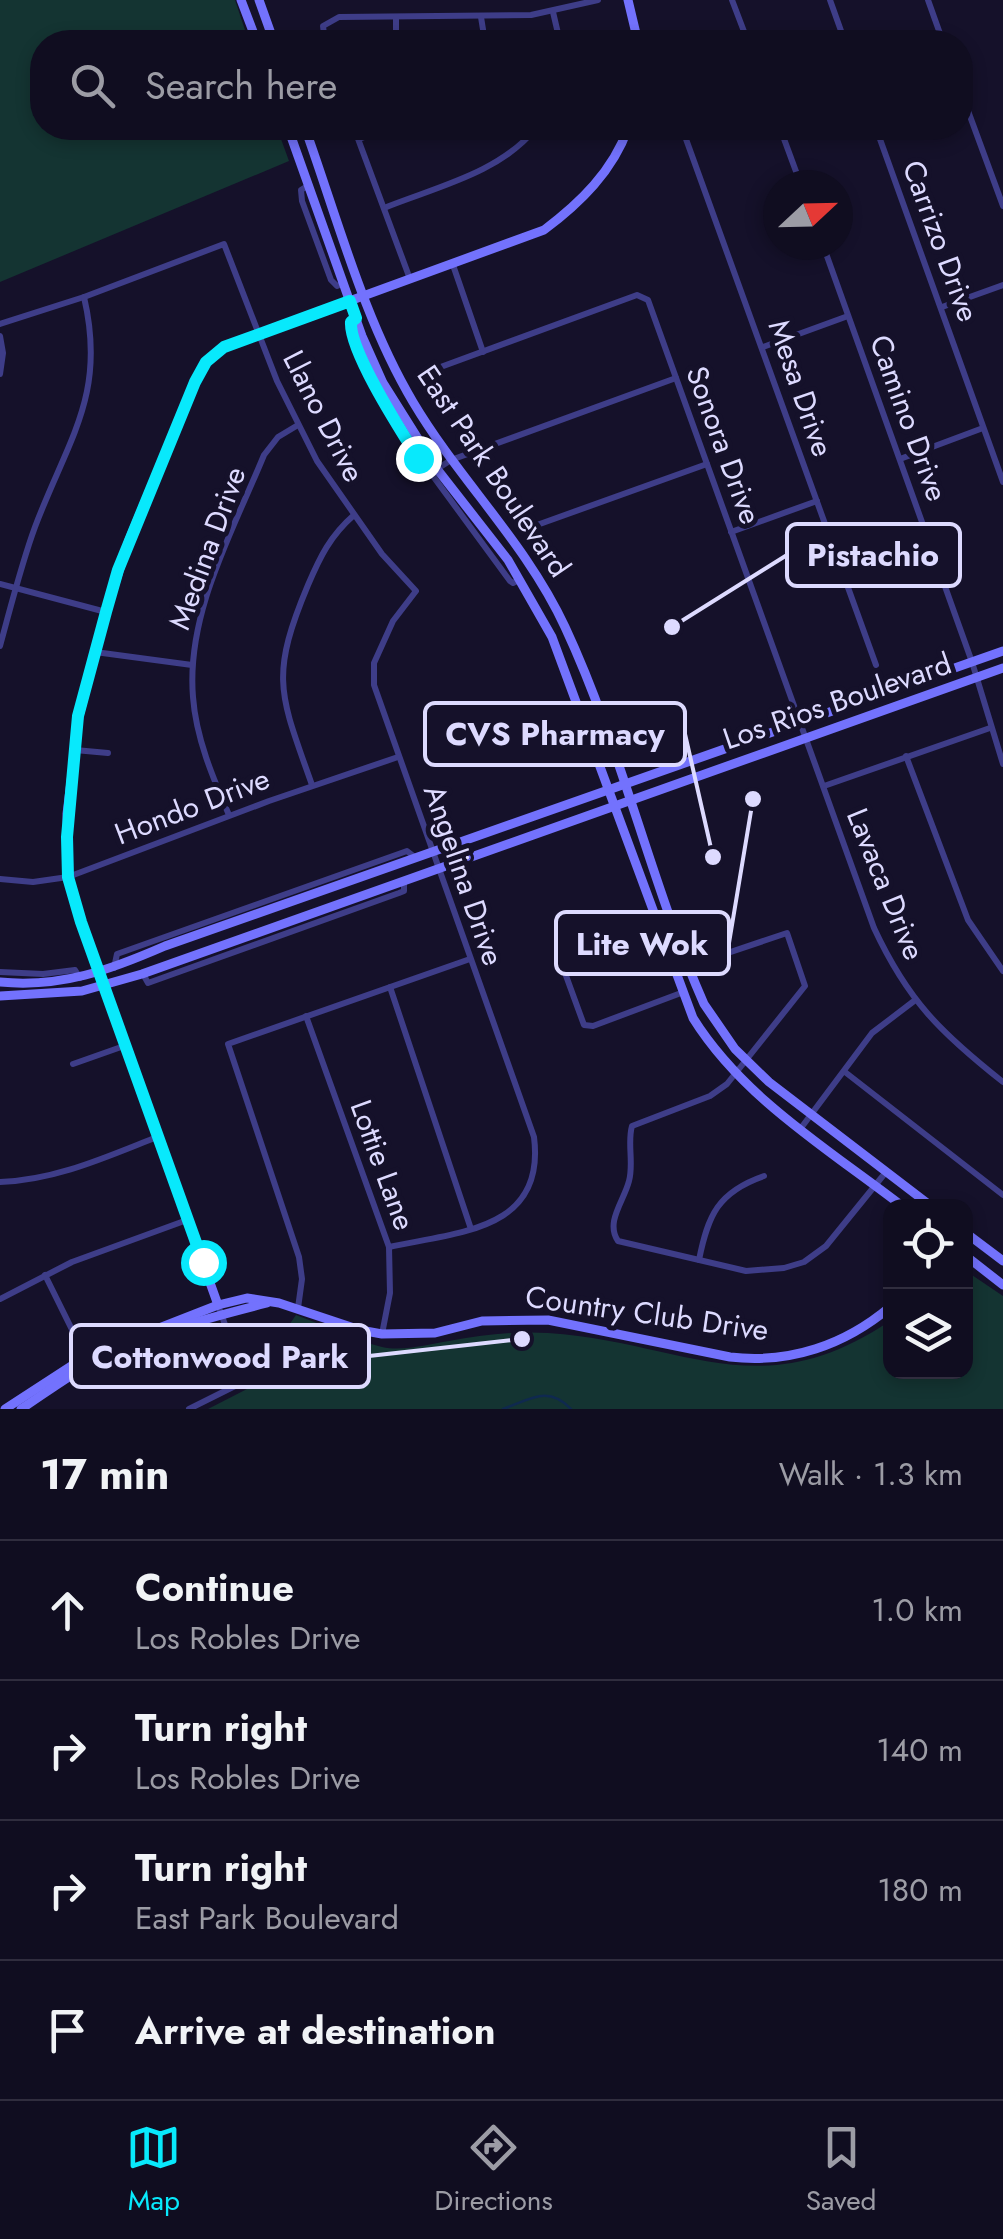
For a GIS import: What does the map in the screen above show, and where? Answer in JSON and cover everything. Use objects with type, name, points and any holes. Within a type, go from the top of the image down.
[{"type":"main road","points":[[241,0],[252,30]]},
{"type":"main road","points":[[259,0],[270,30]]},
{"type":"main road","points":[[628,0],[635,30]]},
{"type":"main road","name":"East Park Boulevard","points":[[292,140],[356,318],[395,405],[437,469],[496,543],[552,637],[681,993],[708,1042],[736,1076],[893,1199]]},
{"type":"main road","name":"East Park Boulevard","points":[[308,140],[399,376],[451,460],[520,546],[567,630],[704,1004],[746,1062],[923,1199]]},
{"type":"main road","points":[[220,1310],[98,973],[68,877],[67,814],[78,716],[118,570],[195,382],[214,354],[544,230],[598,181],[624,140]]},
{"type":"main road","points":[[552,637],[567,630]]},
{"type":"main road","name":"Los Rios Boulevard","points":[[0,982],[62,982],[114,968],[165,946],[1003,651]]},
{"type":"main road","name":"Los Rios Boulevard","points":[[0,996],[46,995],[103,986],[143,974],[1003,668]]},
{"type":"main road","points":[[727,748],[732,764]]},
{"type":"main road","points":[[512,825],[515,841]]},
{"type":"main road","points":[[658,925],[672,920]]},
{"type":"main road","points":[[973,1237],[1003,1261]]},
{"type":"main road","points":[[973,1261],[1003,1285]]},
{"type":"main road","name":"Country Club Drive","points":[[5,1409],[88,1360],[247,1298],[298,1308],[382,1334],[436,1333],[482,1321],[548,1320],[730,1356],[758,1358],[818,1349],[860,1331],[883,1313]]},
{"type":"main road","name":"Country Club Drive","points":[[21,1409],[88,1360]]},
{"type":"street","points":[[323,30],[325,24],[339,17],[481,17],[553,12],[598,0]]},
{"type":"street","points":[[732,0],[743,30]]},
{"type":"street","points":[[830,0],[841,30]]},
{"type":"street","points":[[928,0],[939,30]]},
{"type":"street","points":[[553,12],[557,30]]},
{"type":"street","points":[[396,17],[396,30]]},
{"type":"street","points":[[481,17],[483,30]]},
{"type":"street","points":[[973,125],[1003,206]]},
{"type":"street","points":[[359,140],[410,279]]},
{"type":"street","points":[[384,208],[499,161],[525,140]]},
{"type":"street","name":"Mesa Drive","points":[[686,140],[876,665]]},
{"type":"street","points":[[785,140],[796,170]]},
{"type":"street","name":"Carrizo Drive","points":[[880,140],[1003,482]]},
{"type":"street","name":"Llano Drive","points":[[84,297],[224,244],[259,334],[317,462],[416,591]]},
{"type":"street","name":"Camino Drive","points":[[827,260],[972,662],[1003,764]]},
{"type":"street","points":[[427,372],[483,352],[453,265]]},
{"type":"street","points":[[942,307],[1003,286]]},
{"type":"street","name":"Sonora Drive","points":[[483,352],[644,296],[648,300],[800,724]]},
{"type":"street","points":[[0,324],[84,297],[92,340],[90,388],[35,528],[0,646]]},
{"type":"street","points":[[763,347],[848,316]]},
{"type":"street","name":"East Park Boulevard","points":[[356,318],[350,329],[357,348],[405,438],[510,581],[520,579]]},
{"type":"street","points":[[0,336],[4,353],[0,374]]},
{"type":"street","points":[[437,469],[451,460],[676,378]]},
{"type":"street","name":"Medina Drive","points":[[229,816],[196,722],[192,665],[201,614],[264,455],[278,438],[298,425]]},
{"type":"street","points":[[900,458],[983,428]]},
{"type":"street","points":[[537,525],[707,464]]},
{"type":"street","points":[[731,532],[817,501]]},
{"type":"street","points":[[312,785],[285,707],[283,658],[290,629],[323,551],[330,538],[354,515]]},
{"type":"street","points":[[0,584],[106,612]]},
{"type":"street","name":"Angelina Drive","points":[[416,591],[398,610],[374,664],[374,685],[534,1137],[533,1182],[516,1207],[471,1229]]},
{"type":"street","points":[[96,652],[192,665]]},
{"type":"street","name":"Lavaca Drive","points":[[800,724],[874,928],[914,1001],[957,1046],[1003,1082]]},
{"type":"street","points":[[824,786],[990,728]]},
{"type":"street","points":[[74,750],[108,753]]},
{"type":"street","name":"Hondo Drive","points":[[0,879],[33,882],[68,877],[398,756]]},
{"type":"street","points":[[906,756],[968,920],[1003,971]]},
{"type":"street","points":[[658,925],[564,957],[561,962],[584,1025],[593,1026],[681,993]]},
{"type":"street","points":[[689,966],[787,933],[805,986],[736,1076],[710,1096],[632,1126],[632,1169],[615,1215],[613,1234],[625,1244],[755,1271],[772,1270],[804,1262],[831,1241],[886,1172]]},
{"type":"street","points":[[298,1308],[300,1257],[228,1044],[470,960]]},
{"type":"street","name":"Los Rios Boulevard","points":[[0,972],[43,974],[75,970],[80,979]]},
{"type":"street","points":[[389,1248],[471,1229],[390,987]]},
{"type":"street","points":[[801,1128],[872,1033],[914,1001]]},
{"type":"street","name":"Lottie Lane","points":[[305,1016],[389,1248],[390,1290],[382,1334]]},
{"type":"street","points":[[73,1064],[124,1046]]},
{"type":"street","points":[[845,1072],[1003,1195]]},
{"type":"street","points":[[0,1182],[37,1180],[63,1173],[157,1137]]},
{"type":"street","points":[[699,1260],[706,1228],[718,1206],[739,1187],[764,1176]]},
{"type":"street","points":[[0,1299],[44,1274],[188,1220]]},
{"type":"street","points":[[44,1274],[88,1360]]},
{"type":"street","points":[[189,1409],[239,1384],[243,1375],[220,1310]]},
{"type":"green space","points":[[0,0],[235,0],[245,30],[30,30],[30,140],[281,140],[289,161],[0,282]]},
{"type":"green space","points":[[973,1276],[1003,1296],[1003,1409],[208,1409],[247,1389],[247,1361],[260,1349],[258,1330],[276,1323],[287,1328],[296,1315],[390,1348],[498,1334],[548,1333],[721,1363],[760,1366],[800,1361],[843,1347],[883,1325],[883,1379],[973,1379]]},
{"type":"waterway","points":[[503,1409],[539,1396],[555,1397],[571,1409]]},
{"type":"place","name":"Pistachio","points":[[672,627]]},
{"type":"place","name":"Lite Wok","points":[[753,799]]},
{"type":"place","name":"CVS Pharmacy","points":[[713,857]]},
{"type":"place","name":"Cottonwood Park","points":[[522,1339]]},
{"type":"route","points":[[203,1262],[110,1008],[68,877],[67,814],[78,716],[118,570],[195,382],[214,354],[350,301],[356,318],[350,329],[357,348],[418,458]]}]
